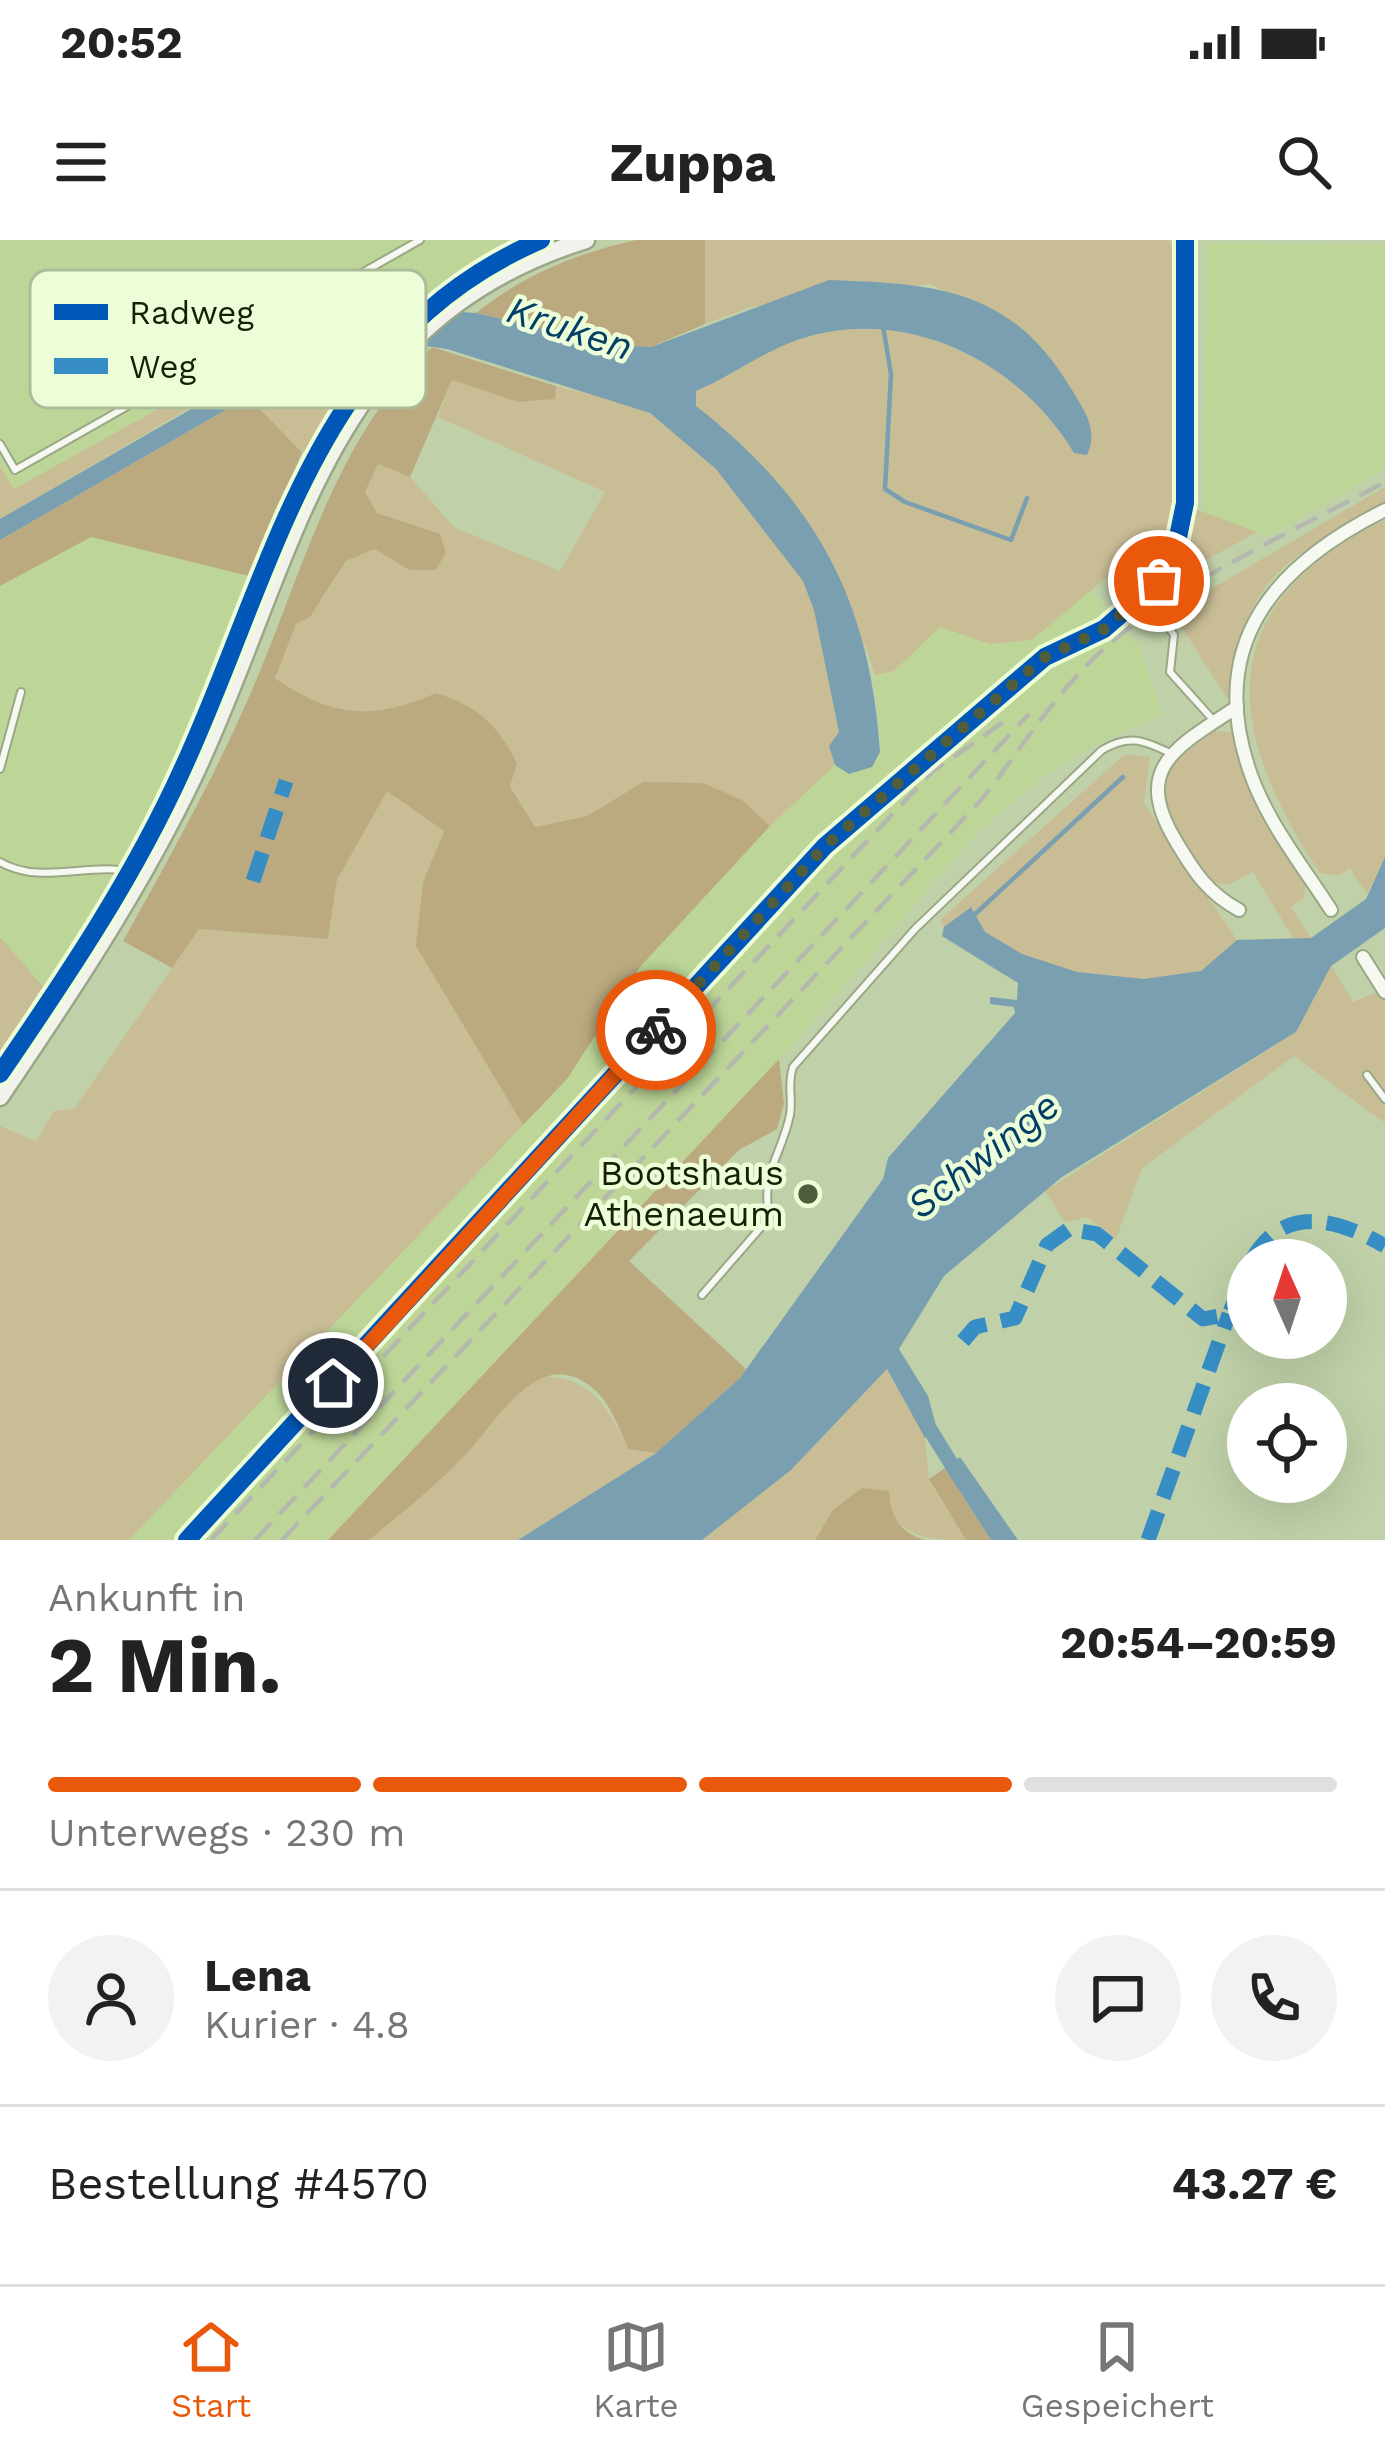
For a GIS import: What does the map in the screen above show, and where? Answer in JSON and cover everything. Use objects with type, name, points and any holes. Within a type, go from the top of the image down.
[{"type":"street","points":[[426,326],[499,273],[586,240]]},
{"type":"street","points":[[187,1540],[825,846],[1045,657],[1104,629],[1147,596],[1175,552],[1185,503],[1185,240]]},
{"type":"street","points":[[0,1097],[142,875],[194,776],[332,451],[356,408]]},
{"type":"street","points":[[1331,910],[1255,782],[1237,707],[1244,642],[1280,580],[1308,554],[1385,510]]},
{"type":"street","points":[[1237,707],[1173,755],[1158,775],[1154,793],[1158,812],[1200,881],[1212,896],[1239,910]]},
{"type":"street","points":[[1363,958],[1385,992]]},
{"type":"lane","points":[[367,270],[420,240]]},
{"type":"lane","points":[[0,445],[16,470],[125,408]]},
{"type":"lane","points":[[1147,596],[1174,634],[1170,672],[1215,722]]},
{"type":"lane","points":[[0,769],[20,692]]},
{"type":"lane","points":[[702,1295],[769,1218],[764,1186],[791,1112],[788,1083],[793,1067],[915,929],[1102,750],[1120,739],[1140,739],[1173,755]]},
{"type":"lane","points":[[0,862],[53,874],[122,868],[142,875]]},
{"type":"lane","points":[[1367,1076],[1385,1099]]},
{"type":"shaded area","points":[[0,240],[506,240],[426,294],[426,270],[30,270],[30,408],[160,408],[13,489],[0,467]]},
{"type":"shaded area","points":[[636,240],[705,240],[705,324],[651,347],[611,345],[476,313],[552,267]]},
{"type":"shaded area","points":[[705,240],[1168,240],[1179,253],[1178,510],[1171,545],[1158,568],[1139,550],[1032,640],[990,644],[940,627],[894,671],[875,675],[866,647],[696,406],[696,391],[775,349],[828,332],[869,329],[910,334],[986,364],[1020,389],[1074,453],[1015,323],[930,284],[751,307],[705,324]]},
{"type":"shaded area","points":[[1207,243],[1385,245],[1385,469],[1269,536],[1204,513]]},
{"type":"shaded area","points":[[432,347],[556,386],[555,399],[518,402],[452,380],[410,477],[378,464],[365,492],[377,513],[440,534],[446,552],[436,570],[409,570],[375,549],[346,561],[310,617],[296,624],[275,678],[315,701],[353,711],[392,708],[436,693],[464,704],[485,718],[509,749],[517,763],[510,786],[535,827],[587,816],[643,782],[703,783],[742,800],[770,826],[640,967],[567,1079],[523,1125],[416,946],[423,882],[444,831],[387,791],[337,880],[328,939],[199,929],[172,968],[123,941],[227,745],[348,460],[380,408],[426,408],[426,353]]},
{"type":"shaded area","points":[[452,380],[519,402],[554,399],[556,386],[643,410],[717,469],[772,533],[802,579],[817,614],[839,732],[829,746],[835,765],[770,826],[742,800],[643,782],[587,816],[535,827],[510,785],[436,693],[392,708],[353,710],[314,700],[274,677],[296,624],[322,600],[346,561],[375,549],[409,570],[439,534],[377,513],[365,492],[378,464],[410,477],[454,527],[560,571],[605,492],[438,417]]},
{"type":"shaded area","points":[[160,408],[190,408],[0,519],[0,467],[14,489]]},
{"type":"shaded area","points":[[229,408],[259,408],[302,452],[253,577],[91,537],[0,586],[0,540]]},
{"type":"shaded area","points":[[259,408],[337,408],[307,456]]},
{"type":"shaded area","points":[[1385,487],[1385,506],[1293,559],[1258,598],[1246,624],[1228,700],[1172,612]]},
{"type":"shaded area","points":[[1193,508],[1257,532],[1172,579]]},
{"type":"shaded area","points":[[1385,520],[1385,857],[1367,894],[1350,869],[1337,876],[1320,873],[1288,820],[1265,769],[1252,721],[1250,675],[1262,632],[1287,591],[1328,554]]},
{"type":"shaded area","points":[[91,537],[253,577],[182,761],[136,853],[51,996],[0,937],[0,586]]},
{"type":"shaded area","points":[[1090,589],[1140,647],[1162,715],[1091,747],[1040,779],[981,829],[795,1042],[328,1540],[129,1540],[567,1079],[640,967],[731,864],[835,765],[849,774],[880,752],[875,675],[894,671],[940,627],[990,644],[1032,640]]},
{"type":"shaded area","points":[[1215,731],[1231,732],[1264,818],[1306,881],[1304,898],[1291,907],[1311,938],[1293,938],[1253,872],[1230,884],[1214,883],[1175,827],[1163,795],[1164,780],[1171,767]]},
{"type":"shaded area","points":[[1125,754],[1150,757],[1144,803],[1237,940],[1201,971],[1152,980],[1088,974],[1028,957],[985,932],[971,907],[944,927],[940,920]]},
{"type":"shaded area","points":[[387,790],[444,831],[423,882],[417,946],[523,1125],[129,1540],[0,1540],[0,1126],[36,1141],[54,1111],[74,1109],[199,929],[328,939],[337,880]]},
{"type":"shaded area","points":[[0,937],[51,996],[0,1067]]},
{"type":"shaded area","points":[[1331,965],[1353,1002],[1385,988],[1385,1123],[1294,1056],[1142,1168],[1116,1239],[1087,1217],[1065,1222],[1045,1191],[1296,1032]]},
{"type":"shaded area","points":[[779,1059],[784,1104],[777,1129],[739,1150],[629,1261],[746,1369],[740,1378],[656,1453],[629,1449],[602,1397],[577,1378],[540,1379],[507,1405],[444,1476],[369,1540],[328,1540]]},
{"type":"shaded area","points":[[887,1369],[925,1438],[929,1480],[966,1540],[924,1537],[890,1515],[833,1510],[815,1540],[702,1540],[791,1470]]},
{"type":"shaded area","points":[[541,1376],[586,1388],[605,1407],[629,1448],[656,1453],[518,1540],[369,1540],[468,1452],[506,1404]]},
{"type":"shaded area","points":[[945,1468],[991,1540],[966,1540],[929,1479]]},
{"type":"shaded area","points":[[862,1488],[889,1491],[898,1522],[925,1540],[815,1540],[833,1510]]},
{"type":"water","points":[[829,280],[903,284],[936,289],[995,310],[1047,354],[1085,412],[1091,428],[1087,455],[1074,453],[1020,389],[986,364],[910,334],[869,329],[828,332],[787,344],[696,391],[696,406],[774,478],[829,557],[864,647],[880,752],[872,767],[849,774],[835,765],[829,746],[839,732],[814,610],[803,581],[716,469],[650,413],[426,346],[426,310],[476,313],[611,345],[651,347]]},
{"type":"water","points":[[193,408],[229,408],[0,540],[0,519]]},
{"type":"water","name":"Schwinge","points":[[1385,857],[1385,928],[1331,966],[1296,1032],[1062,1177],[944,1276],[899,1349],[928,1396],[937,1429],[925,1438],[887,1369],[791,1470],[702,1540],[518,1540],[656,1453],[740,1378],[883,1179],[888,1158],[1015,1013],[1014,1007],[990,1004],[990,997],[1017,1000],[1018,983],[942,936],[944,927],[971,907],[985,932],[1022,954],[1077,972],[1144,979],[1201,971],[1237,940],[1311,938],[1366,899]]},
{"type":"water","points":[[960,1457],[1018,1540],[991,1540],[945,1468]]},
{"type":"waterway","points":[[883,326],[891,374],[885,489],[905,502],[1011,540],[1027,498]]},
{"type":"waterway","points":[[973,916],[1123,777]]},
{"type":"waterway","points":[[924,1420],[962,1481]]},
{"type":"railway","points":[[282,1540],[983,798],[1094,658],[1176,595],[1385,482]]},
{"type":"railway","points":[[255,1540],[1029,714]]},
{"type":"railway","points":[[211,1540],[932,772],[1008,719]]},
{"type":"marked path","points":[[253,881],[286,781]]},
{"type":"marked path","points":[[1268,1239],[1295,1224],[1330,1223],[1385,1246]]},
{"type":"marked path","points":[[963,1341],[975,1327],[1015,1318],[1047,1245],[1069,1229],[1097,1234],[1203,1319],[1227,1314]]},
{"type":"marked path","points":[[1148,1540],[1227,1320]]},
{"type":"cycle path","points":[[426,315],[464,283],[541,240]]},
{"type":"cycle path","points":[[187,1540],[825,846],[1045,657],[1104,629],[1159,581],[1175,552],[1185,503],[1185,240]]},
{"type":"cycle path","points":[[0,1074],[98,925],[164,808],[277,538],[346,408]]},
{"type":"way so far","points":[[656,1030],[825,846],[1045,657],[1104,629],[1159,581]]},
{"type":"place","name":"Bootshaus Athenaeum","points":[[808,1194]]},
{"type":"route","points":[[333,1383],[656,1030]]},
{"type":"water label","name":"Kruken","points":[[570,328]]}]
